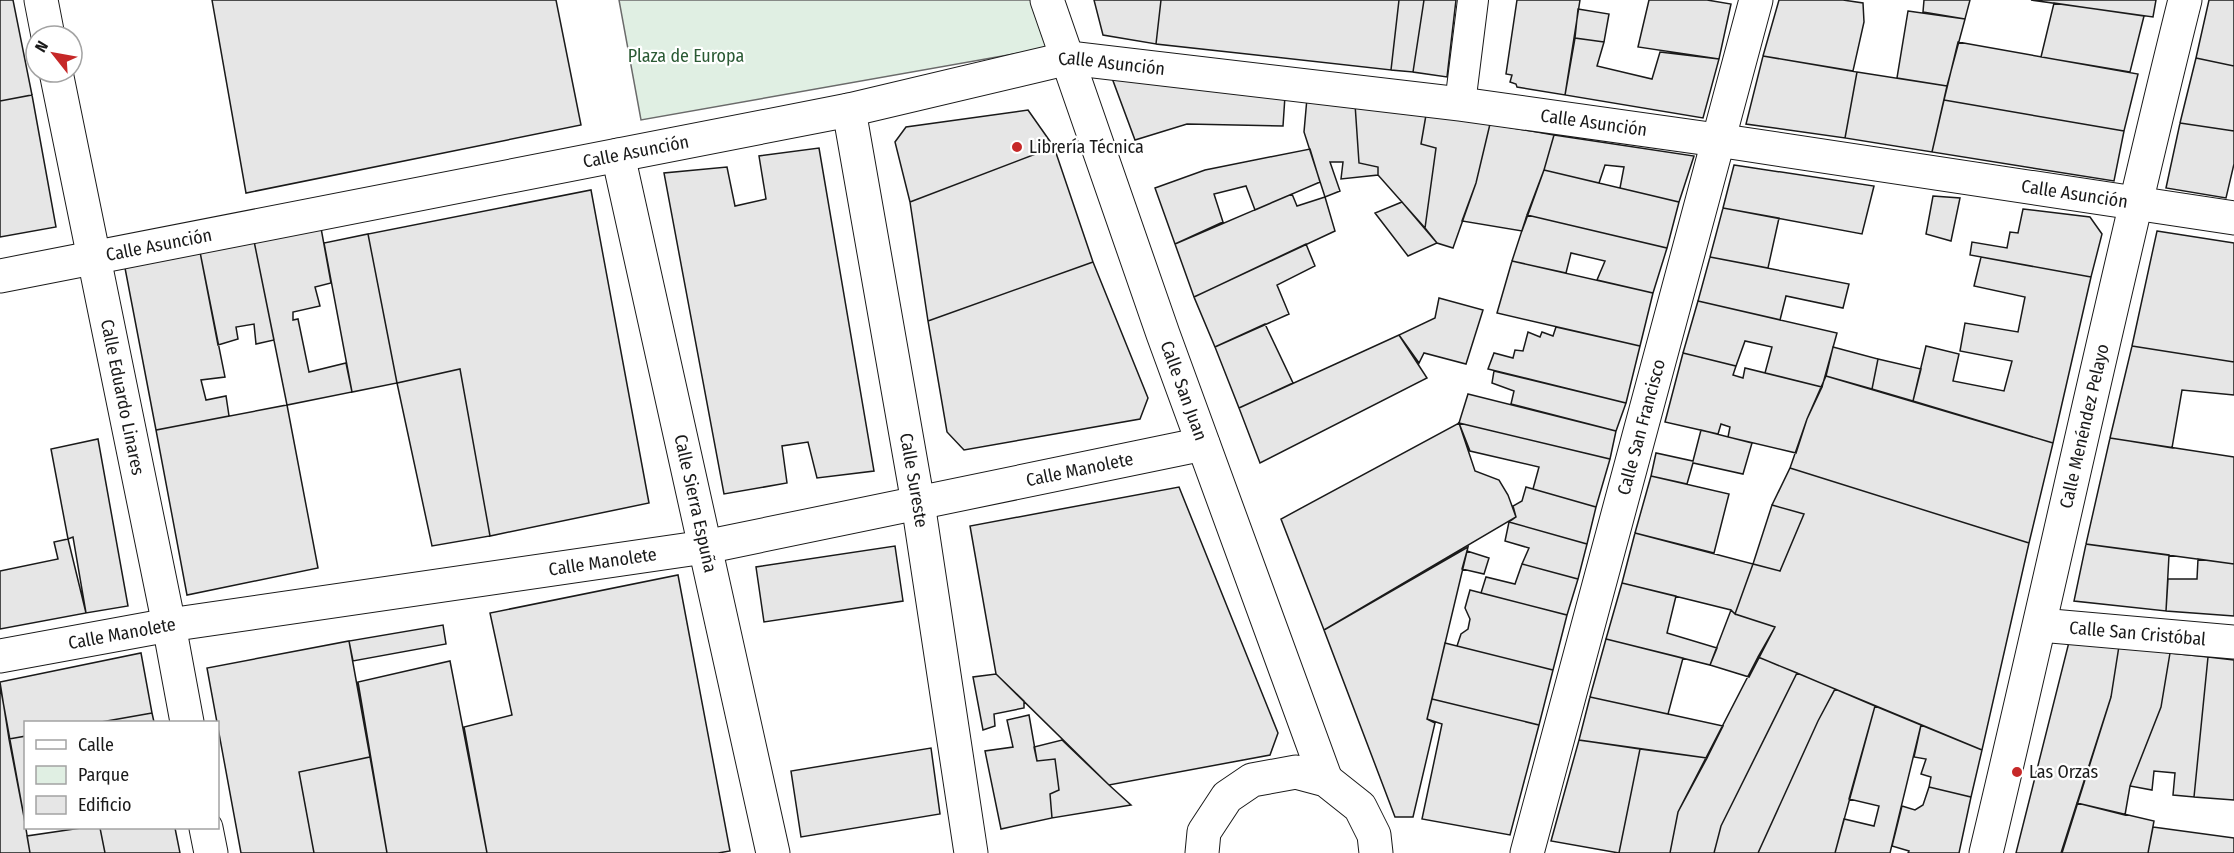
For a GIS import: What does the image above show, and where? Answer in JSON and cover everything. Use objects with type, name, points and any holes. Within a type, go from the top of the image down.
[{"type":"street","points":[[41,0],[46,24]]},
{"type":"street","name":"Calle San Juan","points":[[1047,0],[1203,444],[1326,780]]},
{"type":"street","points":[[1460,104],[1473,0]]},
{"type":"street","name":"Calle San Francisco","points":[[1527,853],[1756,0]]},
{"type":"street","name":"Calle Menéndez Pelayo","points":[[1986,853],[2135,202],[2185,0]]},
{"type":"street","name":"Calle Asunción","points":[[0,276],[849,110],[1069,58],[1460,104],[1717,140],[2234,218]]},
{"type":"street","name":"Calle Eduardo Linares","points":[[59,84],[187,721]]},
{"type":"street","name":"Calle Sureste","points":[[849,110],[918,503],[971,853]]},
{"type":"street","name":"Calle Sierra Espuña","points":[[618,155],[773,853]]},
{"type":"street","name":"Calle Manolete","points":[[0,656],[169,625],[705,547],[1203,444]]},
{"type":"street","name":"Calle San Cristóbal","points":[[2040,625],[2234,642]]},
{"type":"street","points":[[1202,853],[1204,832],[1227,797],[1252,780],[1296,772],[1326,780],[1360,807],[1374,835],[1376,853]]},
{"type":"street","points":[[206,829],[211,853]]},
{"type":"green space","name":"Plaza de Europa","points":[[619,0],[1037,0],[1054,47],[641,120]]},
{"type":"building","points":[[0,0],[13,0],[24,55],[24,84],[30,84],[32,95],[0,101]]},
{"type":"building","points":[[212,0],[556,0],[581,125],[246,193]]},
{"type":"building","points":[[1094,0],[1161,0],[1156,44],[1103,35]]},
{"type":"building","points":[[1161,0],[1399,0],[1391,70],[1156,44]]},
{"type":"building","points":[[1399,0],[1424,0],[1413,72],[1391,70]]},
{"type":"building","points":[[1424,0],[1456,0],[1447,77],[1413,72]]},
{"type":"building","points":[[1517,0],[1580,0],[1565,95],[1517,87],[1516,84],[1510,82],[1512,75],[1506,74]]},
{"type":"building","points":[[1649,0],[1707,0],[1731,4],[1719,59],[1638,47]]},
{"type":"building","points":[[1779,0],[1843,0],[1863,3],[1864,22],[1853,71],[1763,56]]},
{"type":"building","points":[[1924,0],[1970,0],[1965,19],[1923,12]]},
{"type":"building","points":[[2031,0],[2156,0],[2153,17]]},
{"type":"building","points":[[2209,0],[2234,0],[2234,66],[2196,58]]},
{"type":"building","points":[[2054,3],[2144,16],[2130,72],[2041,57]]},
{"type":"building","points":[[1578,9],[1609,14],[1604,42],[1575,38]]},
{"type":"building","points":[[1908,11],[1965,19],[1947,86],[1897,78]]},
{"type":"building","points":[[1575,38],[1604,42],[1597,66],[1652,79],[1660,52],[1719,59],[1703,118],[1565,95]]},
{"type":"building","points":[[1958,42],[2138,74],[2124,131],[1944,100]]},
{"type":"building","points":[[1763,56],[1857,72],[1845,138],[1746,124]]},
{"type":"building","points":[[2196,58],[2234,66],[2234,131],[2180,123]]},
{"type":"building","points":[[1857,72],[1947,86],[1932,152],[1845,138]]},
{"type":"building","points":[[1112,78],[1285,96],[1283,126],[1187,124],[1135,140]]},
{"type":"building","points":[[32,95],[56,227],[0,237],[0,101]]},
{"type":"building","points":[[1307,98],[1355,104],[1359,163],[1378,167],[1378,175],[1341,179],[1343,162],[1330,162],[1340,191],[1325,197],[1304,132]]},
{"type":"building","points":[[1944,100],[2124,131],[2114,181],[1932,152]]},
{"type":"building","points":[[1355,104],[1426,115],[1421,144],[1436,148],[1425,228],[1378,175],[1378,167],[1359,163]]},
{"type":"building","points":[[1028,110],[1054,147],[910,202],[895,142],[906,127]]},
{"type":"building","points":[[1426,115],[1490,124],[1476,183],[1453,248],[1437,243],[1425,228],[1436,148],[1421,144]]},
{"type":"building","points":[[2180,123],[2234,131],[2234,164],[2226,198],[2166,188]]},
{"type":"building","points":[[1490,124],[1554,135],[1522,231],[1462,221],[1476,183]]},
{"type":"building","points":[[1554,135],[1694,156],[1679,202],[1620,188],[1624,167],[1605,165],[1599,183],[1544,170]]},
{"type":"building","points":[[1054,147],[1093,262],[928,321],[910,202]]},
{"type":"building","points":[[819,148],[874,471],[817,478],[808,442],[782,446],[787,483],[724,494],[664,173],[727,167],[735,206],[766,199],[759,156]]},
{"type":"building","points":[[1310,149],[1320,182],[1255,210],[1246,186],[1214,194],[1223,222],[1175,244],[1155,188],[1205,170]]},
{"type":"building","points":[[1734,165],[1874,186],[1862,234],[1723,208]]},
{"type":"building","points":[[1544,170],[1679,202],[1667,248],[1527,215]]},
{"type":"building","points":[[591,190],[649,503],[490,536],[460,369],[397,383],[368,234]]},
{"type":"building","points":[[1292,194],[1297,206],[1325,197],[1335,231],[1194,297],[1175,244]]},
{"type":"building","points":[[1933,196],[1960,198],[1951,241],[1926,234]]},
{"type":"building","points":[[1402,202],[1437,243],[1408,256],[1375,213]]},
{"type":"building","points":[[1723,208],[1779,218],[1768,268],[1710,257]]},
{"type":"building","points":[[2023,209],[2090,217],[2102,234],[2091,277],[1970,255],[1972,242],[2007,248],[2010,232],[2018,233]]},
{"type":"building","points":[[1527,215],[1667,248],[1653,293],[1597,280],[1605,261],[1571,253],[1566,273],[1512,261]]},
{"type":"building","points":[[321,228],[331,283],[315,287],[320,306],[293,312],[293,320],[298,319],[309,372],[346,363],[352,392],[287,405],[254,241]]},
{"type":"building","points":[[2157,231],[2234,243],[2234,362],[2132,346]]},
{"type":"building","points":[[368,234],[397,383],[352,392],[324,243]]},
{"type":"building","points":[[254,241],[274,340],[256,344],[254,324],[236,327],[238,339],[218,345],[200,252]]},
{"type":"building","points":[[1306,244],[1315,266],[1277,285],[1289,314],[1215,347],[1194,297]]},
{"type":"building","points":[[200,252],[225,377],[201,380],[206,400],[226,396],[229,416],[156,430],[125,268]]},
{"type":"building","points":[[1710,257],[1849,284],[1843,308],[1786,296],[1780,320],[1698,301]]},
{"type":"building","points":[[1981,257],[2091,277],[2053,443],[1913,401],[1926,346],[1959,354],[1953,381],[2004,391],[2012,361],[1960,351],[1965,323],[2018,332],[2025,297],[1974,286]]},
{"type":"building","points":[[1512,261],[1653,293],[1640,346],[1497,313]]},
{"type":"building","points":[[1093,262],[1148,398],[1140,419],[964,450],[947,432],[928,321]]},
{"type":"building","points":[[1439,298],[1483,310],[1466,364],[1424,353],[1419,363],[1399,335],[1435,318]]},
{"type":"building","points":[[1698,301],[1837,333],[1822,387],[1765,373],[1772,347],[1745,341],[1736,366],[1683,353]]},
{"type":"building","points":[[1265,324],[1293,383],[1239,408],[1215,347]]},
{"type":"building","points":[[1556,327],[1640,346],[1626,403],[1488,369],[1494,353],[1513,358],[1515,350],[1523,351],[1528,332],[1540,337],[1542,332],[1553,336]]},
{"type":"building","points":[[1399,335],[1427,378],[1260,463],[1239,408]]},
{"type":"building","points":[[2132,346],[2234,362],[2234,395],[2182,390],[2172,448],[2110,438]]},
{"type":"building","points":[[1833,347],[1878,359],[1872,389],[1826,376]]},
{"type":"building","points":[[1683,353],[1736,366],[1733,375],[1743,378],[1745,368],[1822,387],[1807,419],[1796,453],[1728,437],[1730,427],[1721,424],[1718,434],[1665,422]]},
{"type":"building","points":[[1878,359],[1921,369],[1913,401],[1872,389]]},
{"type":"building","points":[[460,369],[490,536],[432,546],[397,383]]},
{"type":"building","points":[[1494,371],[1626,403],[1616,431],[1511,404],[1514,391],[1492,383]]},
{"type":"building","points":[[1826,376],[2053,443],[2029,543],[1790,468],[1807,419]]},
{"type":"building","points":[[1468,394],[1616,431],[1610,459],[1459,423]]},
{"type":"building","points":[[287,405],[318,568],[187,595],[156,430]]},
{"type":"building","points":[[1459,423],[1610,459],[1596,507],[1533,489],[1539,467],[1470,451]]},
{"type":"building","points":[[1459,423],[1475,471],[1499,480],[1508,495],[1516,517],[1324,630],[1281,519]]},
{"type":"building","points":[[1701,430],[1752,443],[1743,474],[1693,463],[1687,484],[1651,476],[1656,453],[1693,461]]},
{"type":"building","points":[[2110,438],[2234,457],[2234,564],[2086,544]]},
{"type":"building","points":[[98,439],[128,606],[86,613],[73,537],[68,539],[51,449]]},
{"type":"building","points":[[1790,468],[2029,543],[1982,750],[1758,657],[1775,627],[1735,614],[1753,564],[1780,571],[1804,514],[1772,505]]},
{"type":"building","points":[[1651,476],[1729,494],[1714,553],[1635,533]]},
{"type":"building","points":[[1179,487],[1278,733],[1270,755],[1109,785],[996,674],[970,526]]},
{"type":"building","points":[[1526,487],[1596,507],[1587,544],[1509,522],[1516,517],[1513,506],[1522,501]]},
{"type":"building","points":[[1772,505],[1804,514],[1780,571],[1753,564]]},
{"type":"building","points":[[1509,522],[1587,544],[1578,579],[1522,564],[1529,548],[1505,541]]},
{"type":"building","points":[[1635,533],[1753,564],[1735,614],[1731,610],[1622,583]]},
{"type":"building","points":[[68,539],[86,613],[0,629],[0,571],[58,559],[54,542]]},
{"type":"building","points":[[2086,544],[2169,555],[2166,611],[2074,601]]},
{"type":"building","points":[[895,546],[903,601],[764,622],[756,567]]},
{"type":"building","points":[[1468,547],[1427,719],[1435,723],[1413,817],[1395,817],[1324,630]]},
{"type":"building","points":[[1467,551],[1489,558],[1484,574],[1462,569]]},
{"type":"building","points":[[2198,559],[2234,564],[2234,616],[2166,611],[2168,579],[2197,579]]},
{"type":"building","points":[[1522,564],[1578,579],[1567,615],[1481,593],[1486,577],[1515,584]]},
{"type":"building","points":[[678,575],[730,851],[718,853],[487,853],[464,727],[512,715],[490,613]]},
{"type":"building","points":[[1622,583],[1676,596],[1667,633],[1717,648],[1710,665],[1606,639]]},
{"type":"building","points":[[1470,590],[1567,615],[1553,670],[1457,646],[1461,634],[1468,629],[1470,619],[1465,608]]},
{"type":"building","points":[[1731,610],[1735,614],[1775,627],[1749,677],[1710,665]]},
{"type":"building","points":[[443,625],[446,644],[353,661],[349,641]]},
{"type":"building","points":[[1606,639],[1683,658],[1668,714],[1590,697]]},
{"type":"building","points":[[349,641],[370,757],[299,772],[314,853],[241,853],[219,733],[219,721],[217,721],[207,668]]},
{"type":"building","points":[[2069,642],[2119,646],[2111,697],[2062,853],[2016,853]]},
{"type":"building","points":[[1445,643],[1553,670],[1539,725],[1432,699]]},
{"type":"building","points":[[2119,646],[2170,653],[2161,707],[2130,786],[2125,815],[2077,803],[2111,697]]},
{"type":"building","points":[[141,653],[152,713],[107,721],[24,721],[24,736],[9,739],[0,682]]},
{"type":"building","points":[[2170,653],[2208,657],[2194,797],[2173,795],[2175,773],[2154,771],[2152,790],[2130,786],[2161,707]]},
{"type":"building","points":[[1758,657],[1797,673],[1721,826],[1714,853],[1670,853],[1678,812]]},
{"type":"building","points":[[2208,657],[2234,660],[2234,800],[2194,797]]},
{"type":"building","points":[[450,661],[487,853],[387,853],[358,682]]},
{"type":"building","points":[[1797,673],[1835,689],[1758,853],[1714,853],[1721,826]]},
{"type":"building","points":[[996,674],[1024,701],[1024,708],[994,714],[995,726],[983,730],[973,677]]},
{"type":"building","points":[[0,685],[30,853],[0,853]]},
{"type":"building","points":[[1835,689],[1875,706],[1835,853],[1758,853],[1818,721]]},
{"type":"building","points":[[1590,697],[1723,726],[1707,758],[1579,740]]},
{"type":"building","points":[[1432,699],[1539,725],[1510,835],[1422,819],[1442,724],[1427,719]]},
{"type":"building","points":[[1875,706],[1921,725],[1890,853],[1835,853],[1844,819],[1874,826],[1879,806],[1849,799]]},
{"type":"building","points":[[152,713],[154,721],[107,721]]},
{"type":"building","points":[[1029,715],[1037,761],[1055,759],[1059,790],[1050,794],[1052,818],[1001,829],[985,751],[1013,747],[1007,720]]},
{"type":"building","points":[[1921,725],[1982,750],[1971,797],[1929,787],[1931,777],[1921,774],[1926,759],[1914,757]]},
{"type":"building","points":[[24,736],[24,817],[9,739]]},
{"type":"building","points":[[1062,740],[1131,805],[1052,818],[1050,794],[1059,790],[1055,759],[1037,761],[1034,747]]},
{"type":"building","points":[[1579,740],[1640,749],[1619,853],[1551,841]]},
{"type":"building","points":[[931,748],[940,814],[801,837],[791,771]]},
{"type":"building","points":[[1640,749],[1707,758],[1678,812],[1670,853],[1619,853]]},
{"type":"building","points":[[370,757],[387,853],[314,853],[299,772]]},
{"type":"building","points":[[1929,787],[1971,797],[1959,853],[1908,853],[1909,851],[1892,846],[1902,806],[1915,810],[1923,805]]},
{"type":"building","points":[[2077,803],[2154,821],[2148,853],[2061,853]]},
{"type":"building","points":[[2153,827],[2234,838],[2234,853],[2148,853]]},
{"type":"building","points":[[74,829],[100,829],[105,853],[30,853],[27,836]]},
{"type":"building","points":[[100,829],[175,829],[180,853],[105,853]]},
{"type":"place","name":"Librería Técnica","points":[[1017,147]]},
{"type":"place","name":"Las Orzas","points":[[2017,772]]}]
